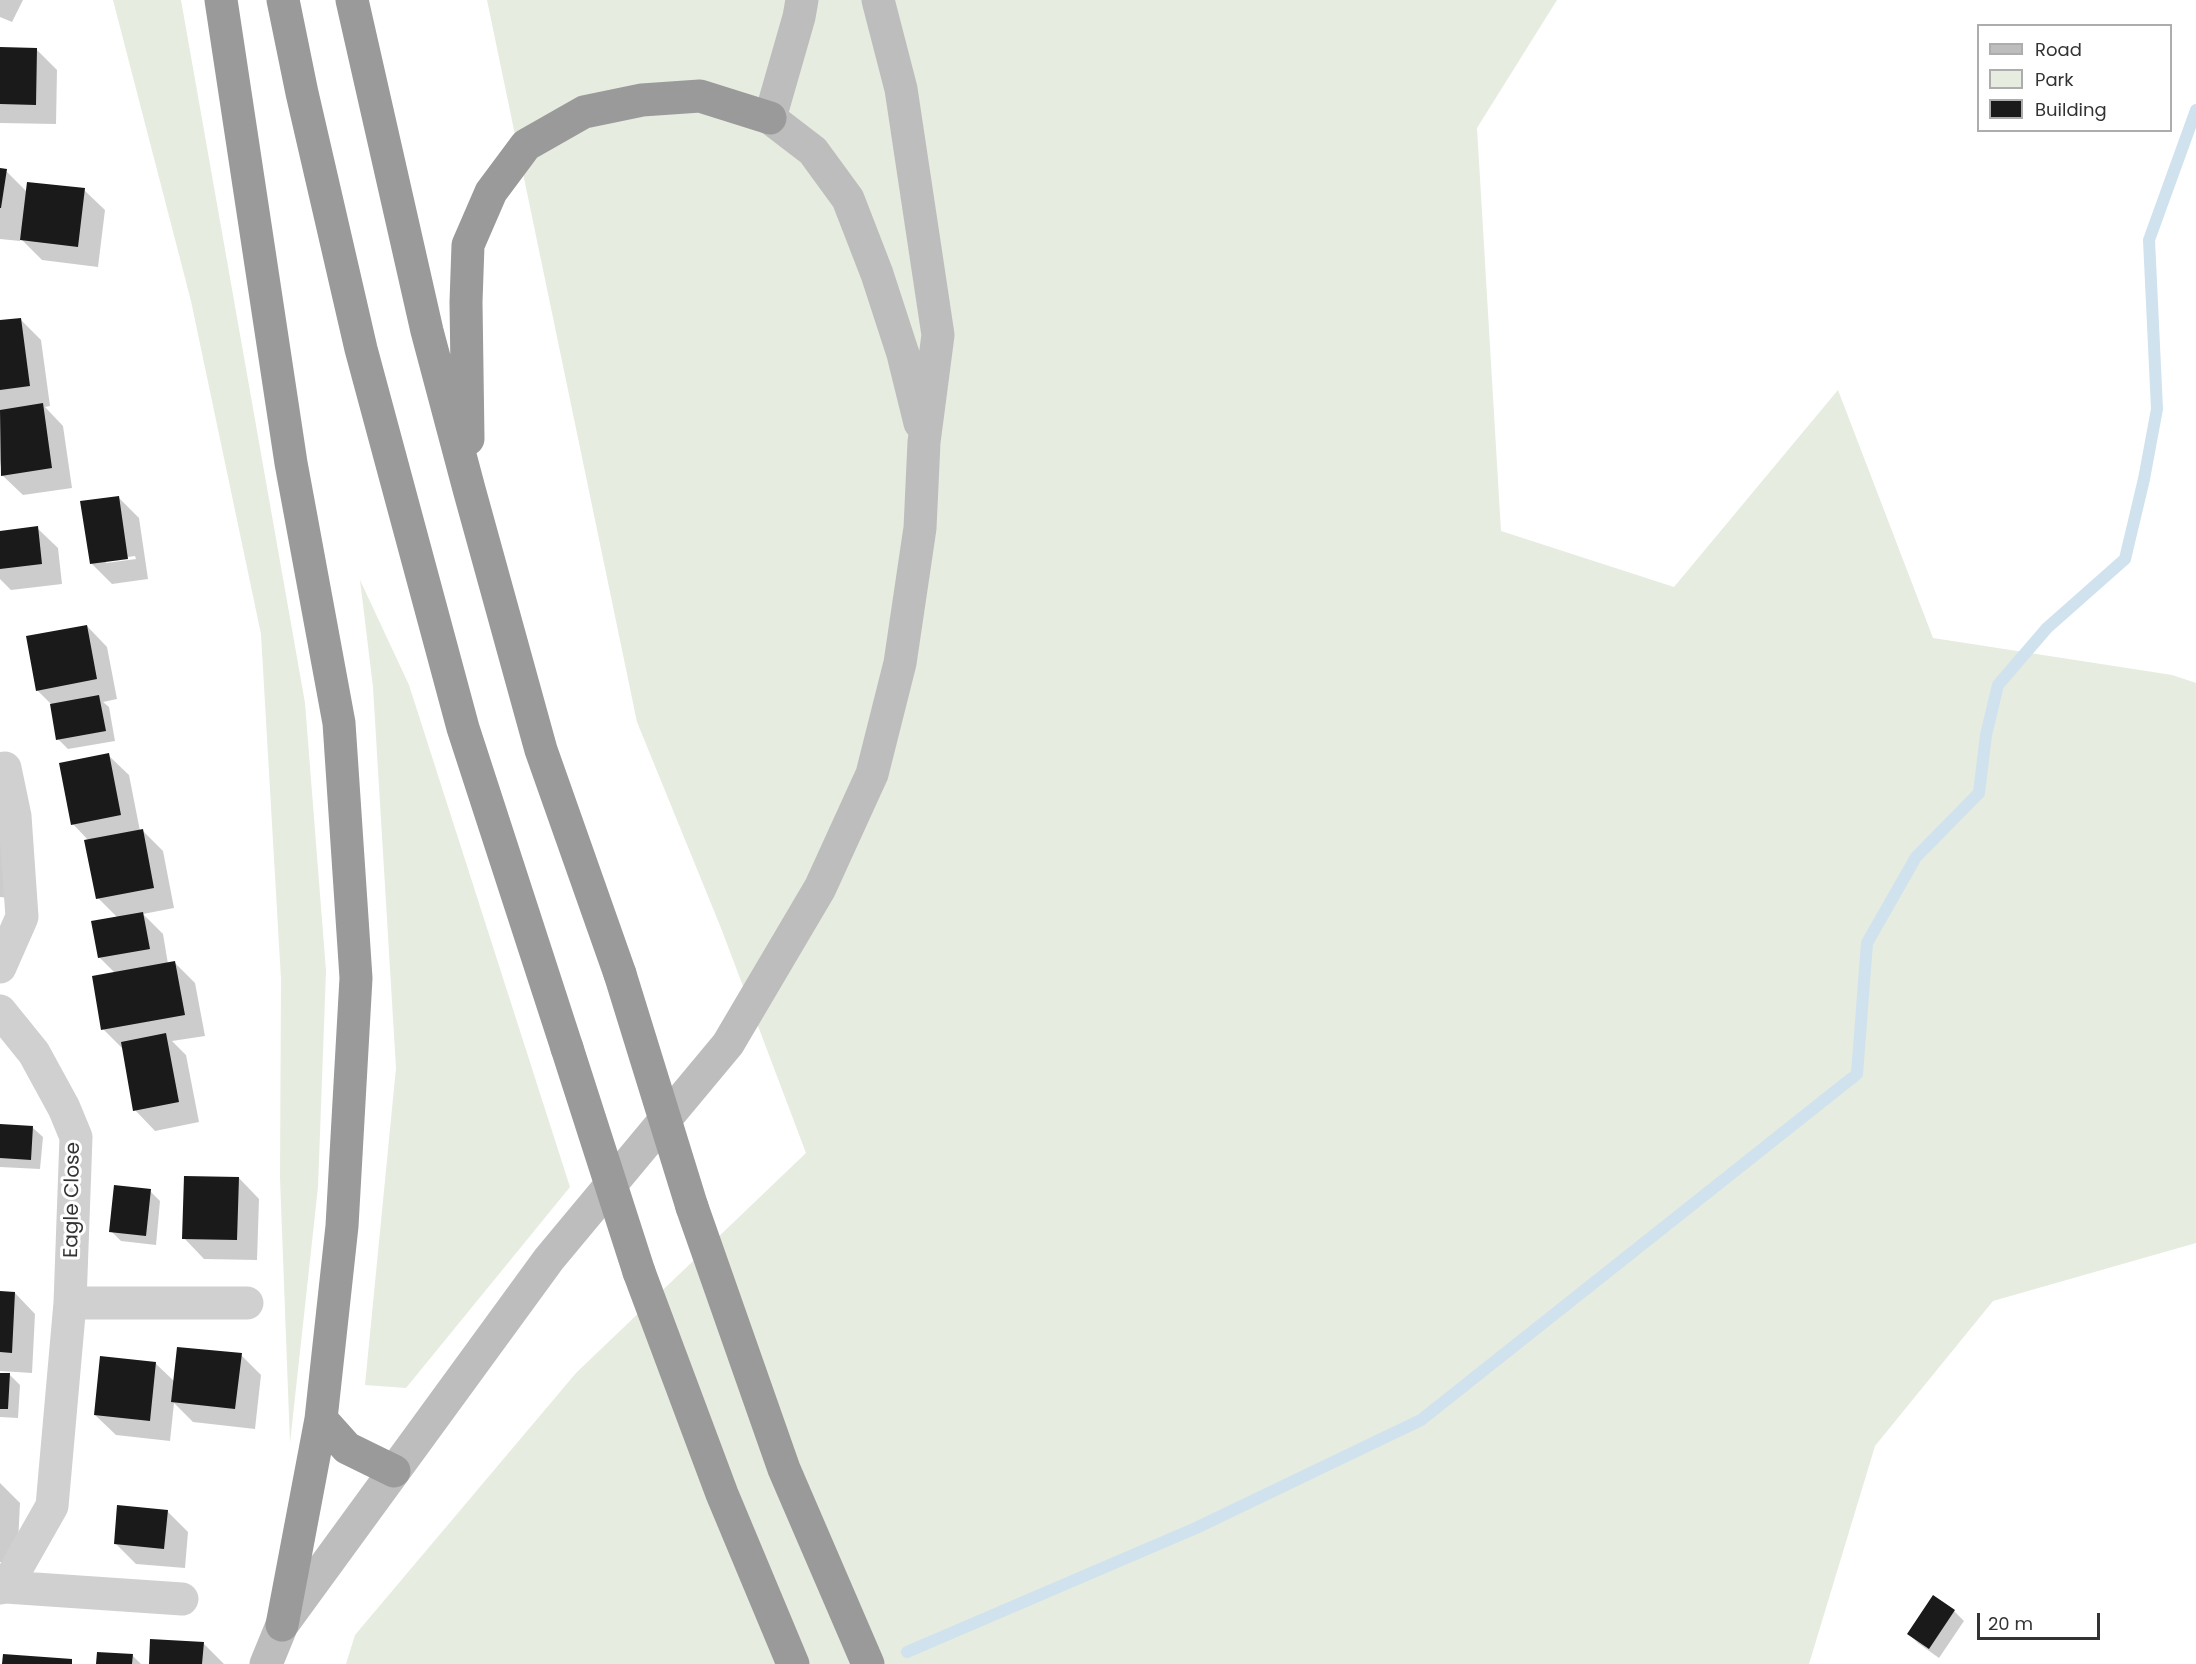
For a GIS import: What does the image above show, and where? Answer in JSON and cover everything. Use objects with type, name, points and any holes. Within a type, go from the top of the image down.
[{"type":"highway","points":[[221,0],[291,463],[339,723],[356,978],[342,1226],[321,1419],[282,1625]]},
{"type":"highway","points":[[283,0],[304,105],[360,349],[460,716],[639,1272],[722,1494],[793,1664]]},
{"type":"highway","points":[[352,0],[427,331],[541,750],[620,974],[692,1207],[784,1469],[868,1664]]},
{"type":"highway","points":[[469,489],[466,302],[468,245],[491,192],[526,145],[584,111],[642,100],[700,96],[770,118]]},
{"type":"highway","points":[[321,1419],[347,1448],[394,1471]]},
{"type":"main road","points":[[801,0],[799,17],[770,118],[813,151],[848,200],[877,274],[900,344],[924,442]]},
{"type":"main road","points":[[266,1664],[282,1625],[549,1259],[728,1044],[820,888],[872,774],[900,663],[920,528],[924,442],[938,335],[901,89],[878,0]]},
{"type":"street","points":[[0,967],[22,916],[15,816],[5,768]]},
{"type":"street","name":"Eagle Close","points":[[0,1011],[34,1053],[64,1108],[76,1137],[70,1303],[52,1506],[3,1588],[182,1599]]},
{"type":"street","points":[[70,1303],[247,1303]]},
{"type":"green space","points":[[113,0],[181,0],[305,703],[326,971],[318,1187],[290,1443],[280,1178],[281,979],[261,634],[191,301]]},
{"type":"green space","points":[[487,0],[1557,0],[1477,128],[1501,531],[1674,587],[1838,390],[1933,638],[2172,675],[2196,683],[2196,1243],[1993,1301],[1875,1446],[1809,1664],[346,1664],[355,1635],[576,1373],[806,1153],[721,928],[637,722]]},
{"type":"green space","points":[[360,580],[409,685],[570,1187],[406,1388],[365,1385],[396,1068],[373,687]]},
{"type":"building","points":[[0,47],[37,48],[36,105],[0,104]]},
{"type":"building","points":[[0,168],[7,169],[1,208],[0,208]]},
{"type":"building","points":[[27,182],[85,188],[78,247],[20,240]]},
{"type":"building","points":[[21,318],[30,386],[0,390],[0,320]]},
{"type":"building","points":[[43,403],[52,468],[1,476],[0,410]]},
{"type":"building","points":[[119,496],[128,559],[90,564],[80,501]]},
{"type":"building","points":[[38,526],[42,564],[0,569],[0,531]]},
{"type":"building","points":[[87,625],[97,679],[36,691],[26,636]]},
{"type":"building","points":[[99,695],[106,731],[56,740],[50,704]]},
{"type":"building","points":[[109,753],[121,815],[71,825],[59,763]]},
{"type":"building","points":[[143,829],[154,888],[96,899],[84,840]]},
{"type":"building","points":[[143,912],[150,949],[98,958],[91,921]]},
{"type":"building","points":[[175,961],[185,1015],[101,1030],[92,976]]},
{"type":"building","points":[[166,1033],[179,1102],[133,1111],[121,1042]]},
{"type":"building","points":[[0,1124],[33,1126],[31,1160],[0,1158]]},
{"type":"building","points":[[184,1176],[239,1177],[237,1240],[182,1239]]},
{"type":"building","points":[[114,1185],[151,1189],[146,1236],[109,1232]]},
{"type":"building","points":[[0,1291],[15,1292],[12,1353],[0,1352]]},
{"type":"building","points":[[177,1347],[242,1353],[235,1409],[171,1402]]},
{"type":"building","points":[[100,1356],[156,1362],[150,1421],[94,1415]]},
{"type":"building","points":[[0,1373],[10,1373],[8,1409],[0,1409]]},
{"type":"building","points":[[117,1505],[168,1510],[164,1549],[114,1544]]},
{"type":"building","points":[[1933,1595],[1955,1610],[1929,1649],[1907,1634]]},
{"type":"building","points":[[150,1639],[204,1642],[202,1664],[149,1664]]},
{"type":"building","points":[[97,1652],[133,1654],[132,1664],[96,1664]]},
{"type":"building","points":[[3,1654],[72,1659],[72,1664],[2,1664]]},
{"type":"waterway","points":[[907,1652],[1196,1528],[1421,1420],[1857,1074],[1867,943],[1916,857],[1979,793],[1986,735],[1998,685],[2047,628],[2125,559],[2144,479],[2157,409],[2149,240],[2196,110]]}]
